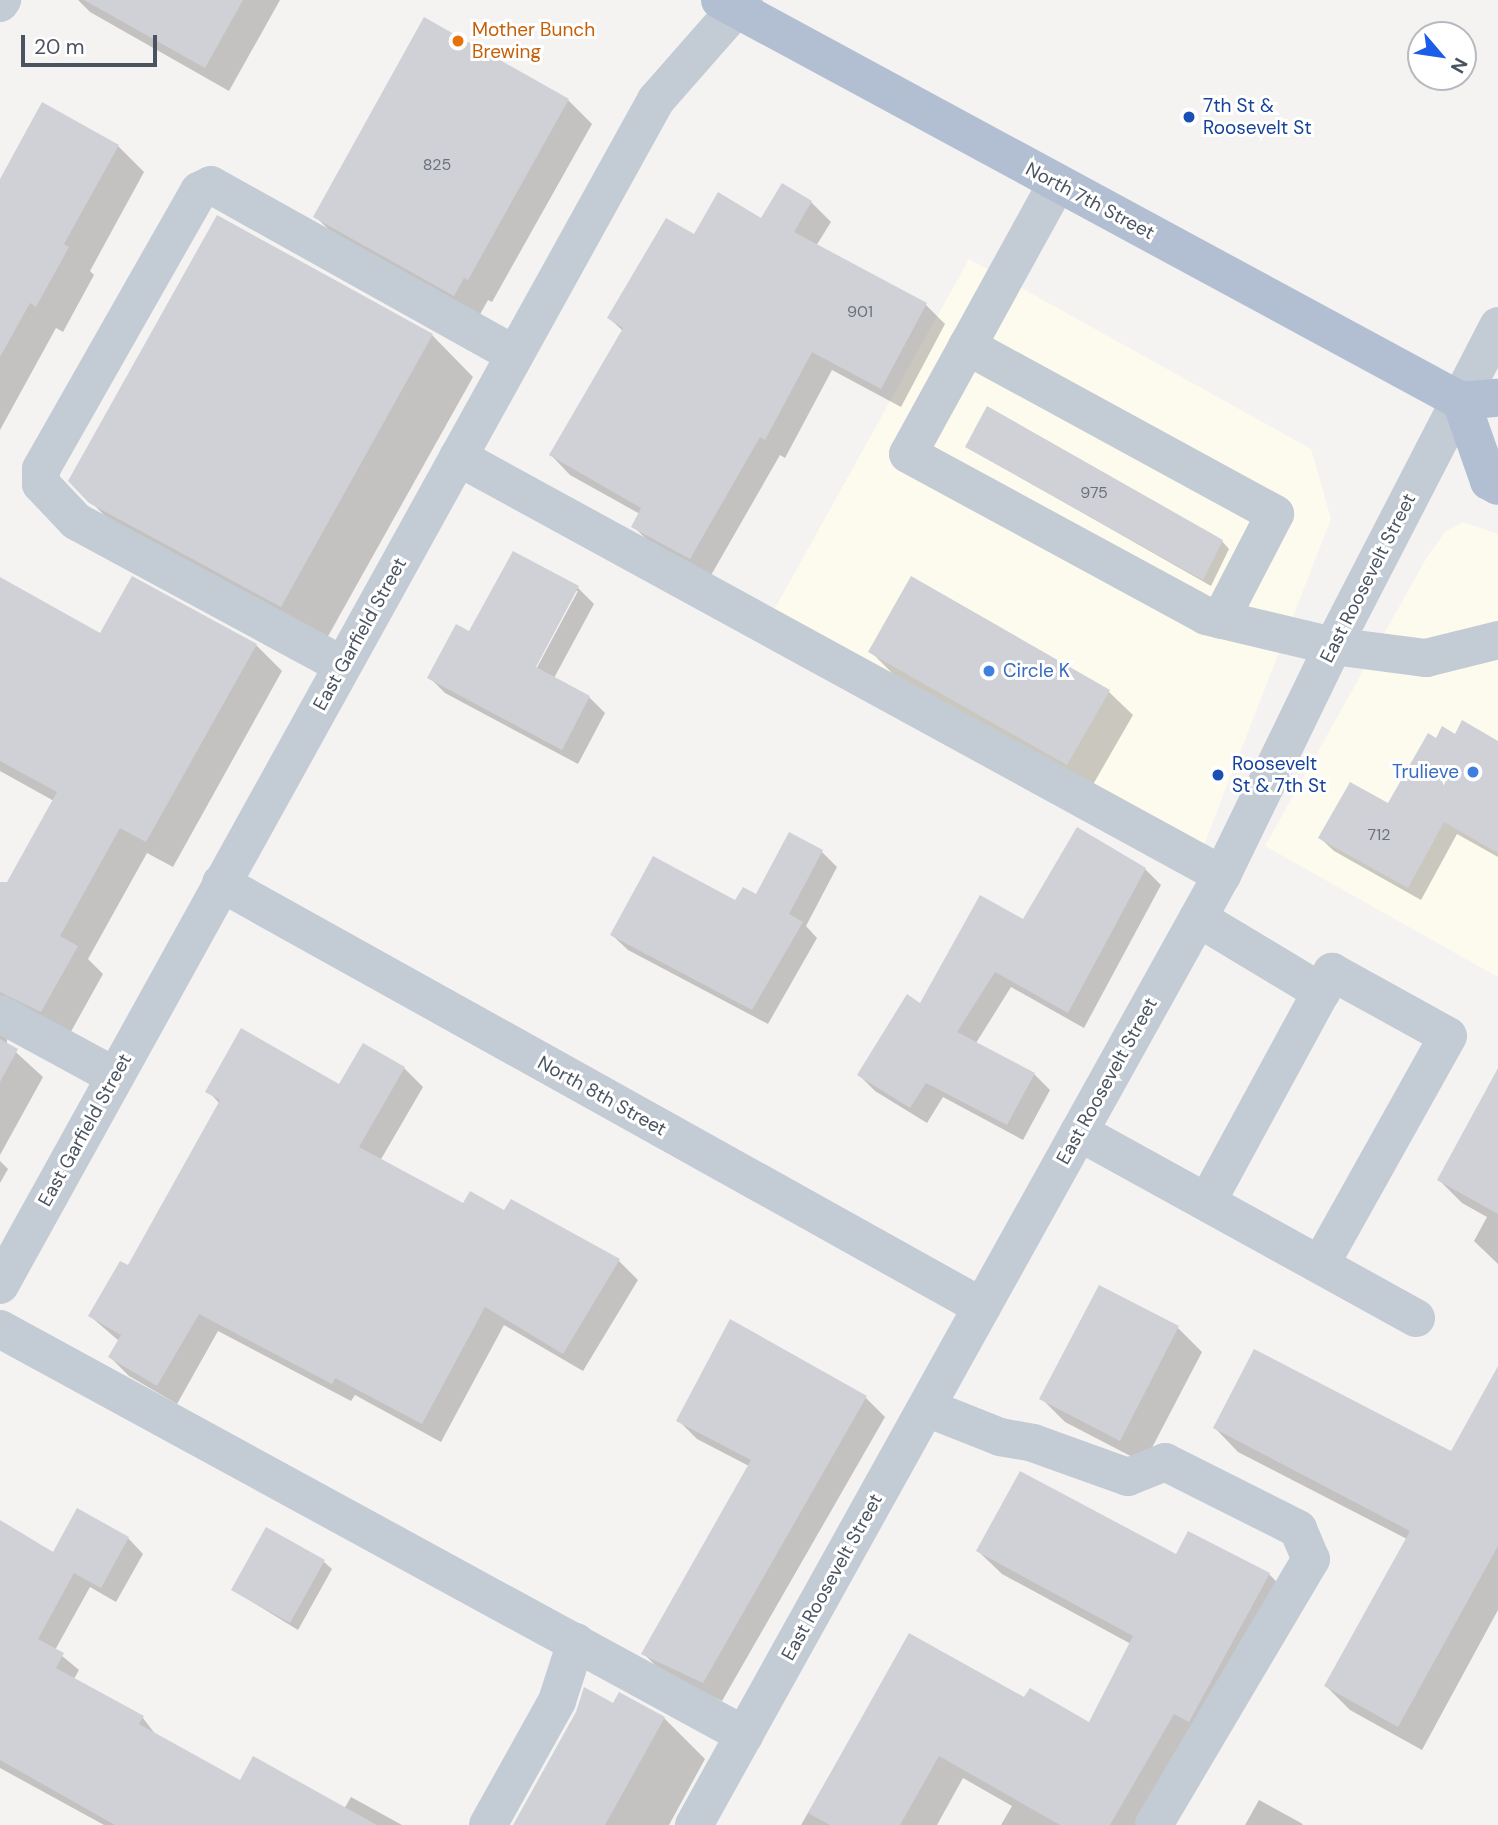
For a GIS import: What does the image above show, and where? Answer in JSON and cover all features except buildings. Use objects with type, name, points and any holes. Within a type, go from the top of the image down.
[{"type":"main road","name":"North 7th Street","points":[[733,3],[1057,183],[1480,400]]},
{"type":"main road","points":[[1480,400],[1489,481],[1498,486]]},
{"type":"street","name":"East Garfield Street","points":[[0,1285],[656,100],[733,3]]},
{"type":"street","points":[[1057,183],[908,454],[1206,616],[1333,646],[1426,658],[1498,640]]},
{"type":"street","points":[[342,666],[76,521],[41,484],[41,469],[199,191],[211,185],[514,355]]},
{"type":"street","name":"East Roosevelt Street","points":[[694,1825],[1222,876],[1333,646],[1480,400],[1498,326]]},
{"type":"street","points":[[967,346],[1275,514],[1220,620]]},
{"type":"street","points":[[458,457],[1222,876]]},
{"type":"street","name":"North 8th Street","points":[[222,883],[982,1307]]},
{"type":"street","points":[[1198,918],[1321,992]]},
{"type":"street","points":[[1207,1202],[1332,972],[1448,1036],[1320,1265]]},
{"type":"street","points":[[0,1014],[114,1076]]},
{"type":"street","points":[[1079,1132],[1416,1318]]},
{"type":"street","points":[[0,1329],[744,1735]]},
{"type":"street","points":[[927,1408],[1000,1437],[1033,1443],[1128,1477],[1165,1462],[1298,1528],[1311,1559],[1154,1825]]},
{"type":"street","points":[[488,1825],[557,1701],[576,1642]]},
{"type":"shaded area","points":[[969,259],[1311,449],[1331,519],[1204,845],[773,612]]},
{"type":"shaded area","points":[[1463,522],[1498,534],[1498,977],[1265,846],[1427,557],[1446,531]]},
{"type":"place","name":"Mother Bunch Brewing","points":[[458,41]]},
{"type":"place","name":"7th St & Roosevelt St","points":[[1189,117]]},
{"type":"place","name":"Circle K","points":[[989,671]]},
{"type":"place","name":"Trulieve","points":[[1473,772]]},
{"type":"place","name":"Roosevelt St & 7th St","points":[[1218,775]]}]
